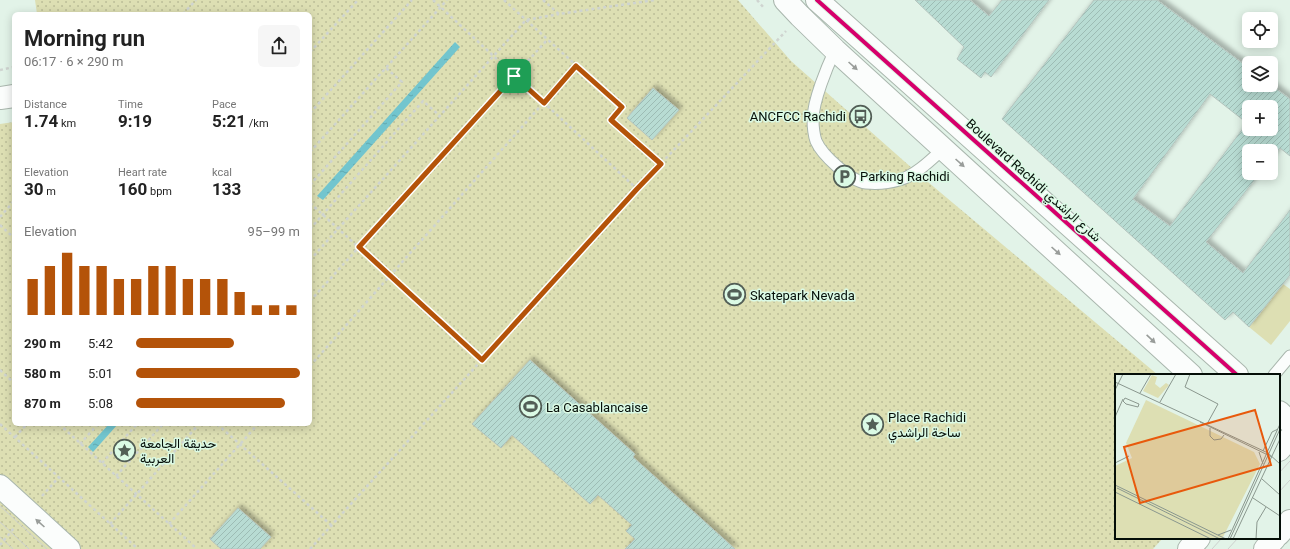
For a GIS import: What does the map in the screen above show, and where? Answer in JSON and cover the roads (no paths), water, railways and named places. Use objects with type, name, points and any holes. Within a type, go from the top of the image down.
[{"type":"street","name":"Boulevard Rachidi شارع الراشدي","points":[[785,0],[810,6],[1236,374]]},
{"type":"street","name":"Boulevard Rachidi شارع الراشدي","points":[[810,6],[835,50],[1190,374]]},
{"type":"street","points":[[0,98],[12,96]]},
{"type":"street","points":[[1280,413],[1290,422]]},
{"type":"street","points":[[1280,449],[1290,438]]},
{"type":"street","points":[[1280,458],[1290,464]]},
{"type":"street","points":[[0,486],[69,549]]},
{"type":"street","points":[[1280,533],[1290,521]]},
{"type":"street","points":[[1189,549],[1198,539]]},
{"type":"street","points":[[1265,549],[1274,539]]},
{"type":"lane","points":[[835,50],[827,67],[813,119],[816,139],[820,149],[841,170],[864,183],[881,183],[900,180],[910,176],[944,148]]},
{"type":"lane","points":[[1275,374],[1290,356]]},
{"type":"water","points":[[455,42],[460,47],[323,200],[317,196]]},
{"type":"water","points":[[107,426],[116,426],[93,452],[88,447]]},
{"type":"tram line","points":[[1280,472],[1290,461]]},
{"type":"tram line","points":[[1280,491],[1290,480]]},
{"type":"tram line","points":[[0,506],[47,549]]},
{"type":"tram line","points":[[0,522],[29,549]]},
{"type":"tram line","points":[[0,537],[13,549]]},
{"type":"tram line","points":[[1212,549],[1221,539]]},
{"type":"tram line","points":[[1228,549],[1237,539]]},
{"type":"place","name":"ANCFCC Rachidi","points":[[861,116]]},
{"type":"place","name":"Parking Rachidi","points":[[844,176]]},
{"type":"place","name":"Skatepark Nevada","points":[[734,295]]},
{"type":"place","name":"La Casablancaise","points":[[531,407]]},
{"type":"place","name":"Place Rachidi ساحة الراشدي","points":[[873,424]]},
{"type":"place","name":"حديقة الجامعة العربية","points":[[125,450]]}]
